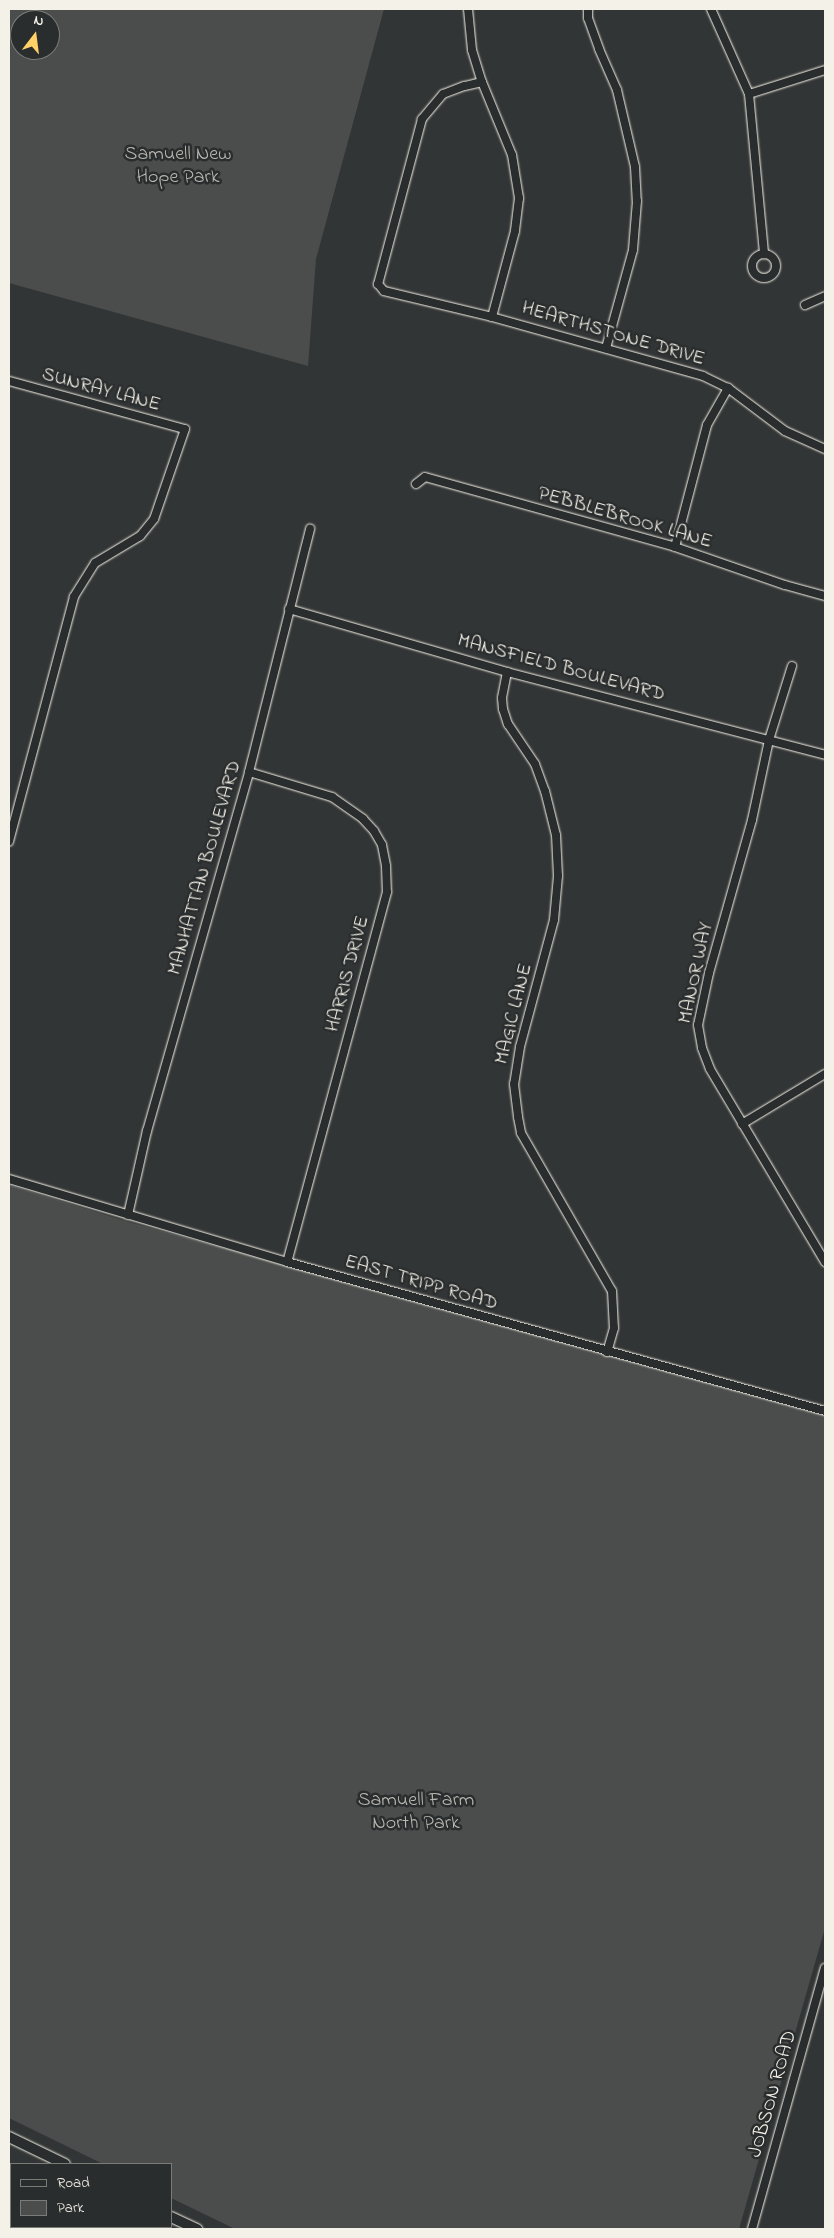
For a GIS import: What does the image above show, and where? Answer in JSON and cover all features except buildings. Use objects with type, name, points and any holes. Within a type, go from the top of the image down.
[{"type":"main road","points":[[9,2137],[63,2163]]},
{"type":"main road","points":[[172,2216],[197,2229]]},
{"type":"street","points":[[468,9],[472,50],[482,82],[512,155],[519,198],[515,232],[492,317]]},
{"type":"street","points":[[588,9],[588,18],[599,50],[617,90],[635,167],[637,201],[633,250],[606,348]]},
{"type":"street","points":[[711,9],[749,94],[764,254]]},
{"type":"street","points":[[749,94],[825,70]]},
{"type":"street","name":"HEARTHSTONE DRIVE","points":[[482,82],[443,94],[422,119],[378,284],[384,291],[492,317],[690,372],[728,388],[785,431],[825,449]]},
{"type":"street","points":[[805,305],[825,296]]},
{"type":"street","name":"SUNRAY LANE","points":[[9,381],[185,429],[154,519],[140,536],[95,563],[74,598],[9,842]]},
{"type":"street","points":[[675,547],[707,425],[728,388]]},
{"type":"street","name":"PEBBLEBROOK LANE","points":[[416,484],[425,477],[675,547],[785,585],[825,596]]},
{"type":"street","name":"MANHATTAN BOULEVARD","points":[[128,1214],[147,1131],[249,772],[310,529]]},
{"type":"street","name":"MANSFIELD BOULEVARD","points":[[289,609],[507,672],[825,755]]},
{"type":"street","name":"MANOR WAY","points":[[792,666],[769,740],[752,820],[709,973],[698,1025],[702,1048],[710,1069],[825,1262]]},
{"type":"street","name":"MAGIC LANE","points":[[507,672],[502,698],[503,709],[508,724],[535,764],[544,791],[556,835],[558,876],[554,920],[520,1047],[514,1084],[518,1117],[521,1133],[612,1291],[614,1328],[607,1352]]},
{"type":"street","name":"HARRIS DRIVE","points":[[249,772],[332,798],[363,819],[374,831],[382,845],[386,866],[387,892],[288,1262]]},
{"type":"street","points":[[742,1124],[825,1074]]},
{"type":"street","name":"EAST TRIPP ROAD","points":[[9,1179],[288,1262],[825,1411]]},
{"type":"street","name":"JOBSON ROAD","points":[[752,2229],[825,1968]]},
{"type":"green space","name":"Samuell New Hope Park","points":[[9,9],[384,9],[316,259],[308,366],[9,283]]},
{"type":"green space","name":"Samuell Farm North Park","points":[[9,1185],[125,1221],[825,1414],[825,1928],[739,2229],[235,2229],[172,2198],[172,2163],[101,2163],[9,2118]]}]
